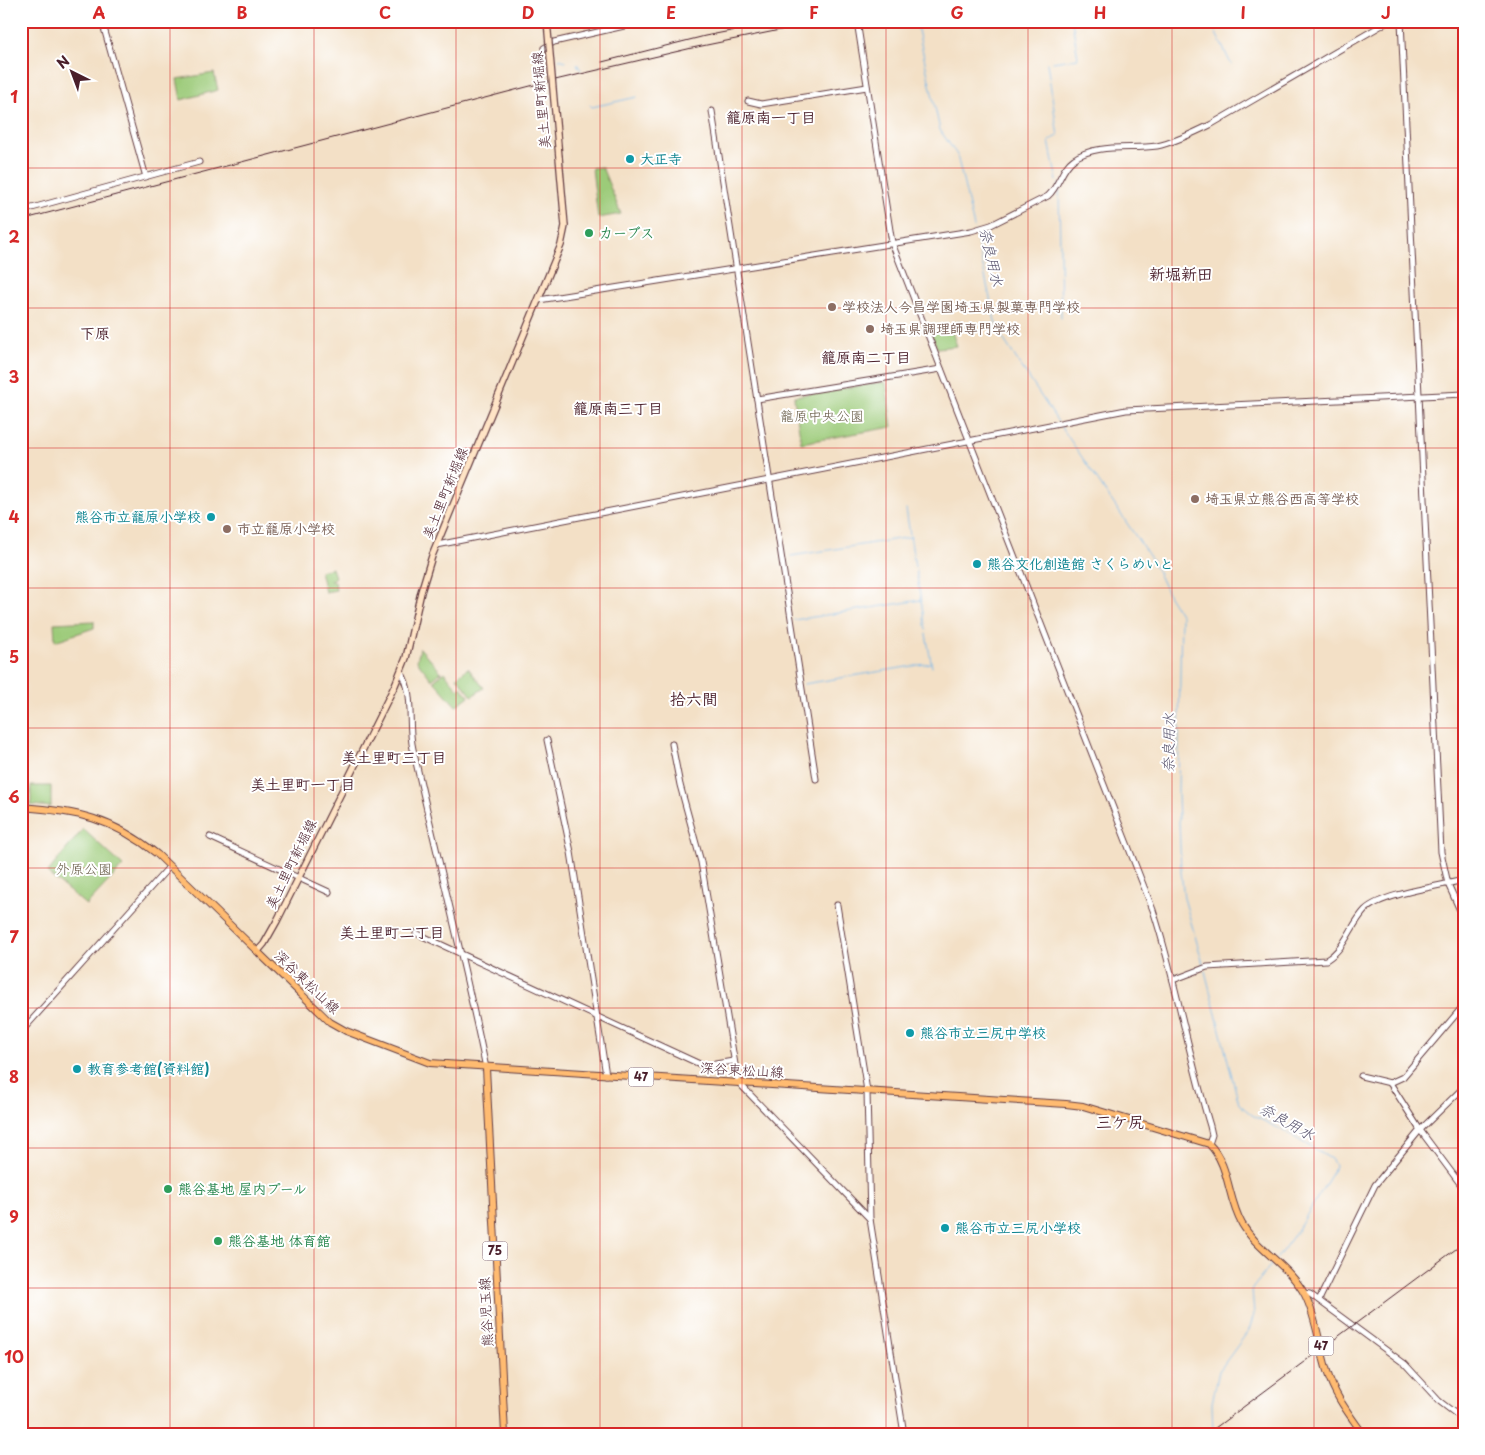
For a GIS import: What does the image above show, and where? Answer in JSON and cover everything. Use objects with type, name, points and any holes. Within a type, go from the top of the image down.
[{"type":"main road","name":"美土里町新堀線","points":[[258,951],[264,944],[298,878],[401,672],[425,574],[561,245],[565,226],[547,21]]},
{"type":"main road","name":"深谷東松山線","points":[[21,807],[65,810],[99,818],[136,837],[258,951],[324,1017],[346,1032],[436,1065],[738,1082],[1083,1106],[1209,1144]]},
{"type":"main road","name":"熊谷児玉線","points":[[486,1068],[505,1434]]},
{"type":"main road","name":"47","points":[[1209,1144],[1220,1157],[1242,1223],[1253,1239],[1276,1259],[1293,1277],[1304,1293],[1314,1316],[1330,1382],[1363,1434]]},
{"type":"street","points":[[102,21],[146,177]]},
{"type":"street","points":[[544,48],[554,42],[646,21]]},
{"type":"street","points":[[857,21],[892,243],[1153,910],[1173,980],[1212,1134],[1209,1144]]},
{"type":"street","points":[[539,300],[992,226],[1048,196],[1055,188],[1067,164],[1080,155],[1123,148],[1154,146],[1180,139],[1218,121],[1389,21]]},
{"type":"street","points":[[1401,21],[1441,852],[1448,884],[1464,919]]},
{"type":"street","points":[[748,101],[761,104],[866,87]]},
{"type":"street","points":[[712,111],[816,779]]},
{"type":"street","points":[[21,212],[199,162]]},
{"type":"street","points":[[757,399],[941,369]]},
{"type":"street","points":[[437,545],[1126,410],[1464,394]]},
{"type":"street","points":[[401,672],[409,687],[412,746],[486,1068]]},
{"type":"street","points":[[547,740],[571,852],[606,1076]]},
{"type":"street","points":[[672,744],[680,785],[701,862],[738,1082],[870,1219]]},
{"type":"street","points":[[210,837],[329,892]]},
{"type":"street","points":[[21,1032],[169,867]]},
{"type":"street","points":[[1173,980],[1204,968],[1326,960],[1340,950],[1363,913],[1372,904],[1385,898],[1464,880]]},
{"type":"street","points":[[837,905],[867,1091],[870,1219],[904,1434]]},
{"type":"street","points":[[416,933],[704,1066],[733,1061]]},
{"type":"street","points":[[1361,1076],[1390,1082],[1403,1077],[1464,1005]]},
{"type":"street","points":[[1390,1082],[1420,1130],[1464,1189]]},
{"type":"street","points":[[1319,1300],[1375,1185],[1420,1130],[1464,1087]]},
{"type":"street","points":[[1304,1293],[1310,1294],[1319,1300],[1405,1364],[1439,1401],[1464,1420]]},
{"type":"green space","points":[[214,73],[218,90],[181,100],[177,79]]},
{"type":"green space","points":[[602,167],[621,214],[598,218],[592,168]]},
{"type":"green space","points":[[960,321],[961,330],[952,332],[957,346],[937,348],[931,333]]},
{"type":"green space","name":"籠原中央公園","points":[[886,383],[892,427],[801,443],[795,396]]},
{"type":"green space","points":[[332,568],[335,577],[330,581],[335,581],[336,590],[325,592],[320,571]]},
{"type":"green space","points":[[94,621],[94,628],[55,641],[54,623]]},
{"type":"green space","points":[[420,648],[441,672],[432,680],[417,661]]},
{"type":"green space","points":[[468,668],[484,688],[472,696],[457,677]]},
{"type":"green space","points":[[444,672],[458,689],[461,687],[469,696],[456,706],[434,681]]},
{"type":"green space","points":[[31,786],[51,786],[51,807],[31,805]]},
{"type":"green space","name":"外原公園","points":[[83,829],[123,866],[86,905],[47,873]]},
{"type":"waterway","name":"奈良用水","points":[[916,21],[940,130],[957,155],[974,227]]},
{"type":"waterway","points":[[1053,62],[1078,58],[1072,21]]},
{"type":"waterway","points":[[1210,21],[1231,64]]},
{"type":"waterway","points":[[559,59],[566,61]]},
{"type":"waterway","points":[[1047,63],[1058,136],[1049,141],[1057,181]]},
{"type":"waterway","points":[[577,64],[581,70]]},
{"type":"waterway","points":[[590,105],[592,107],[637,97]]},
{"type":"waterway","points":[[1059,184],[1061,318]]},
{"type":"waterway","name":"奈良用水","points":[[975,231],[995,321],[1002,337],[1058,422]]},
{"type":"waterway","name":"奈良用水","points":[[1060,425],[1152,560],[1169,596],[1181,615],[1178,794],[1181,872],[1184,898],[1204,967]]},
{"type":"waterway","points":[[906,509],[915,567]]},
{"type":"waterway","points":[[791,556],[911,537]]},
{"type":"waterway","points":[[916,571],[926,630]]},
{"type":"waterway","points":[[794,620],[921,600]]},
{"type":"waterway","points":[[926,634],[932,667]]},
{"type":"waterway","points":[[804,684],[931,663]]},
{"type":"waterway","name":"奈良用水","points":[[1205,971],[1239,1104],[1252,1115],[1284,1131],[1331,1159],[1335,1165],[1333,1172],[1297,1231],[1277,1258]]},
{"type":"waterway","name":"奈良用水","points":[[1213,1434],[1212,1403],[1219,1371],[1249,1330],[1254,1314],[1252,1289],[1274,1261]]},
{"type":"railway","points":[[602,62],[705,36],[782,21]]},
{"type":"railway","points":[[21,220],[538,84],[692,48],[824,21]]},
{"type":"railway","points":[[1207,1434],[1464,1243]]},
{"type":"place","name":"大正寺","points":[[630,159]]},
{"type":"place","name":"カーブス","points":[[589,233]]},
{"type":"place","name":"学校法人今昌学園埼玉県製菓専門学校","points":[[832,307]]},
{"type":"place","name":"埼玉県調理師専門学校","points":[[870,329]]},
{"type":"place","name":"埼玉県立熊谷西高等学校","points":[[1195,499]]},
{"type":"place","name":"熊谷市立籠原小学校","points":[[211,517]]},
{"type":"place","name":"市立籠原小学校","points":[[227,529]]},
{"type":"place","name":"熊谷文化創造館 さくらめいと","points":[[977,564]]},
{"type":"place","name":"熊谷市立三尻中学校","points":[[910,1033]]},
{"type":"place","name":"教育参考館(資料館)","points":[[77,1069]]},
{"type":"place","name":"熊谷基地 屋内プール","points":[[168,1189]]},
{"type":"place","name":"熊谷市立三尻小学校","points":[[945,1228]]},
{"type":"place","name":"熊谷基地 体育館","points":[[218,1241]]},
{"type":"district","name":"籠原南一丁目","points":[[771,118]]},
{"type":"district","name":"新堀新田","points":[[1181,274]]},
{"type":"district","name":"下原","points":[[95,334]]},
{"type":"district","name":"籠原南二丁目","points":[[866,358]]},
{"type":"district","name":"籠原南三丁目","points":[[618,409]]},
{"type":"district","name":"拾六間","points":[[694,699]]},
{"type":"district","name":"美土里町三丁目","points":[[394,758]]},
{"type":"district","name":"美土里町一丁目","points":[[303,785]]},
{"type":"district","name":"美土里町二丁目","points":[[392,933]]},
{"type":"district","name":"三ケ尻","points":[[1120,1122]]}]
